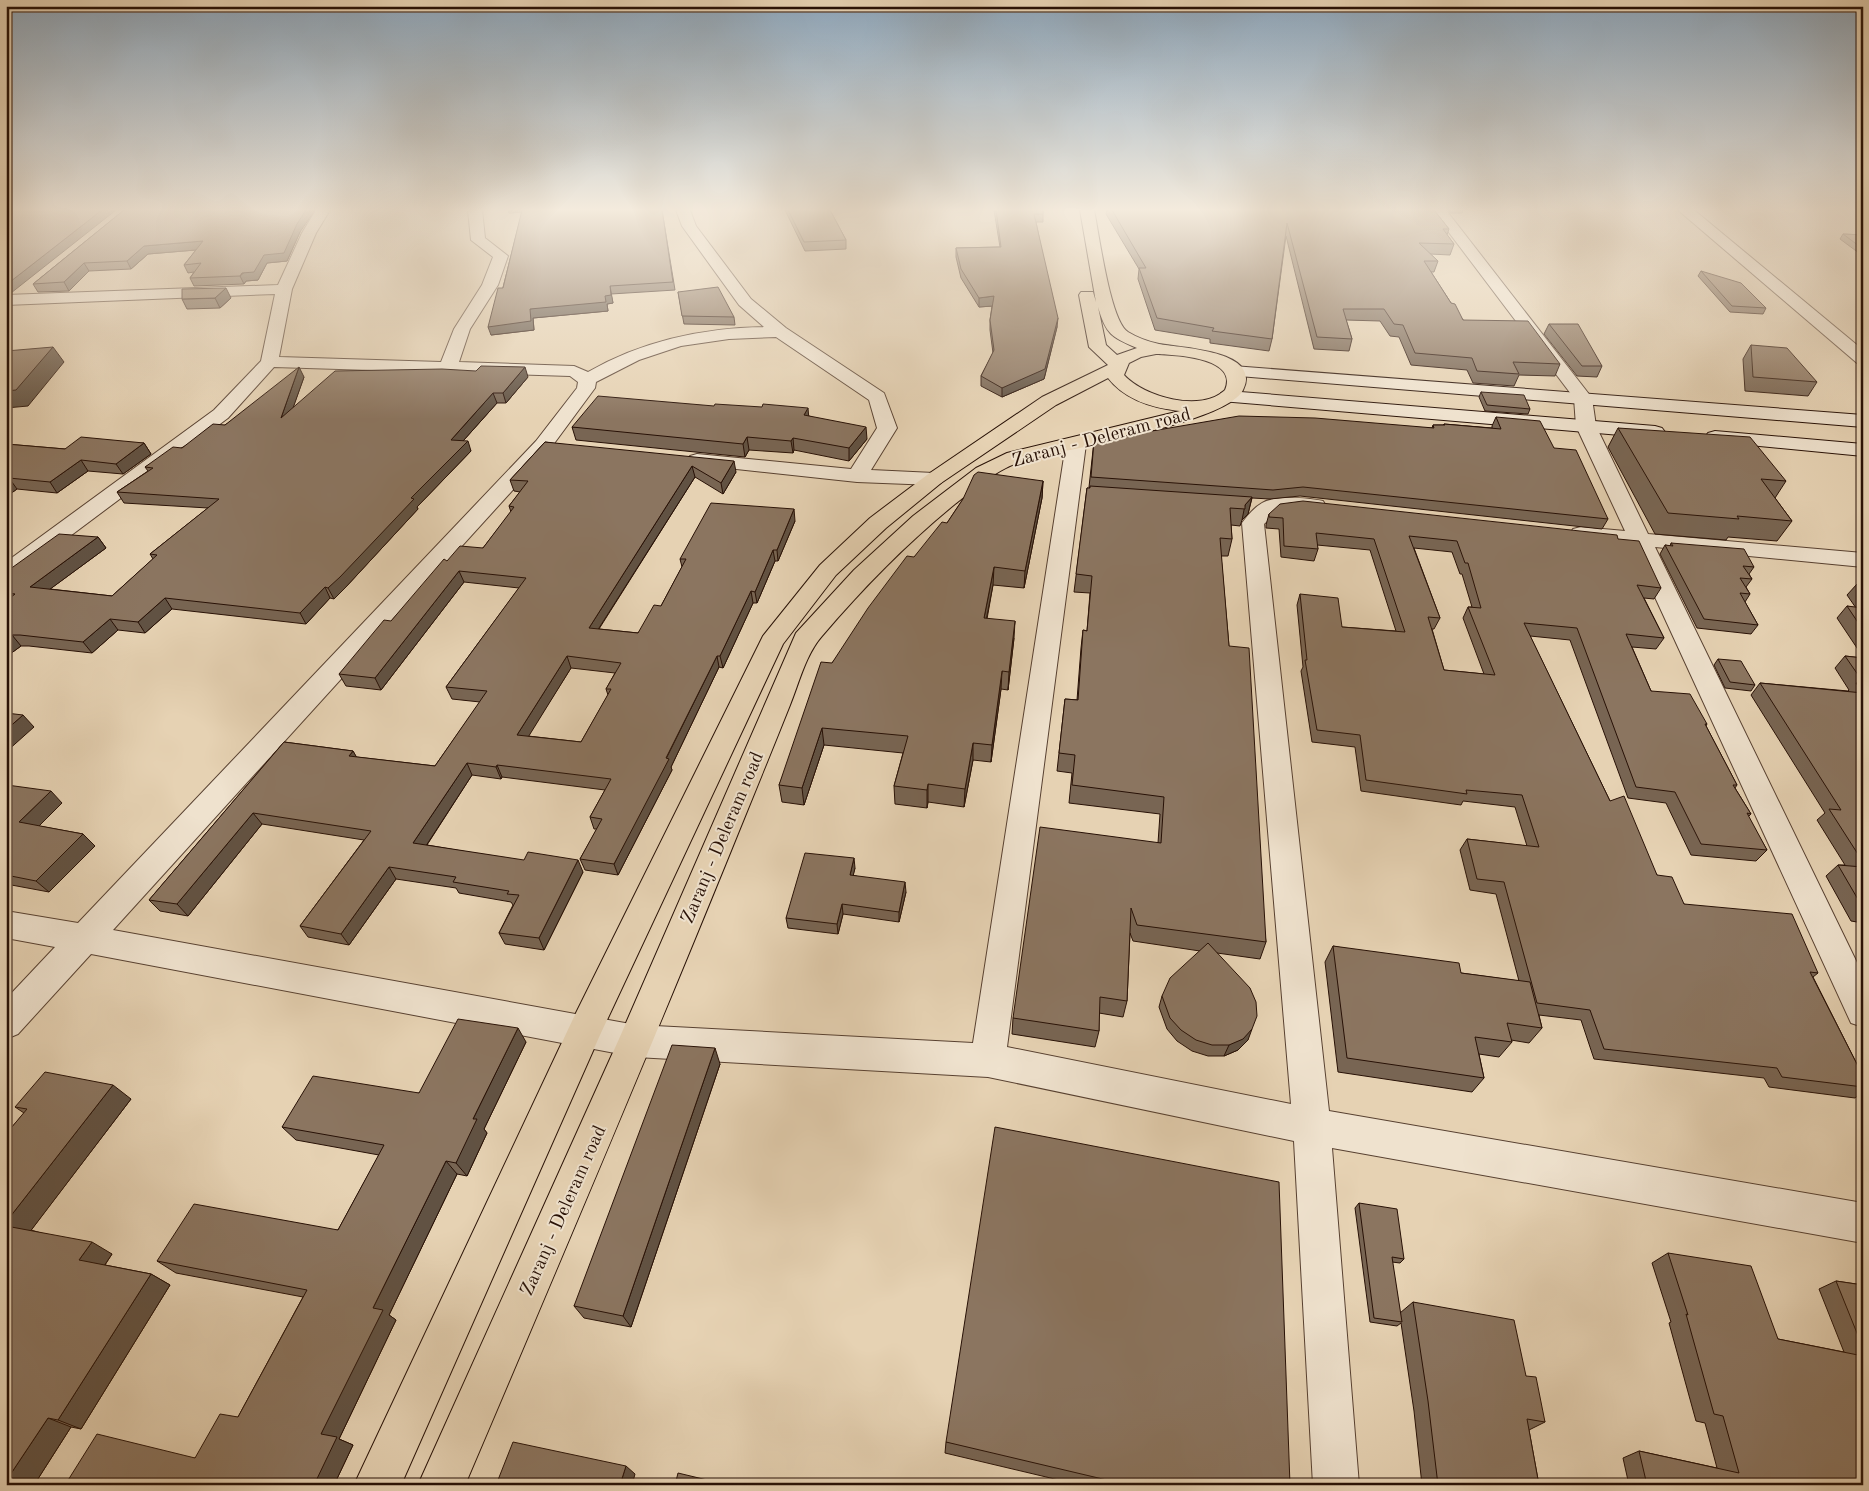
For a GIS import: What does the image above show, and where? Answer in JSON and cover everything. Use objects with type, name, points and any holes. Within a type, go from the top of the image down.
[{"type":"highway","points":[[1085,280],[1095,339],[1098,347],[1116,366],[1115,376],[1120,385],[1145,399],[1181,405],[1222,399],[1235,388],[1237,379],[1233,370],[1209,356],[1192,351],[1156,349],[1121,335],[1112,326],[1101,280]]},
{"type":"highway","name":"Zaranj - Deleram road","points":[[377,1485],[437,1358],[585,1030],[772,642],[828,570],[878,523],[934,479],[1049,402],[1116,366],[1126,357],[1156,349]]},
{"type":"highway","name":"Zaranj - Deleram road","points":[[442,1485],[636,1041],[805,639],[862,575],[921,521],[982,472],[1014,458],[1182,417],[1222,399]]},
{"type":"street","points":[[6,573],[221,414],[269,362],[284,289],[288,280]]},
{"type":"street","points":[[448,367],[462,329],[492,280]]},
{"type":"street","points":[[728,280],[745,302],[780,332],[877,397],[887,428],[858,476]]},
{"type":"street","points":[[1492,280],[1583,398],[1586,426],[1863,1012]]},
{"type":"street","points":[[1768,280],[1863,359]]},
{"type":"street","points":[[11,300],[38,282]]},
{"type":"street","points":[[11,300],[284,289]]},
{"type":"street","points":[[6,1022],[553,446],[586,388],[587,380],[614,362],[648,349],[690,338],[717,333],[780,332]]},
{"type":"street","points":[[269,362],[574,371],[587,380]]},
{"type":"street","points":[[1233,370],[1863,422]]},
{"type":"street","points":[[1222,399],[1675,434]]},
{"type":"street","points":[[1694,435],[1863,450]]},
{"type":"street","points":[[988,1060],[1077,494],[1076,444]]},
{"type":"street","points":[[681,458],[858,476],[934,479]]},
{"type":"street","points":[[1336,1485],[1312,1126],[1253,523],[1255,506],[1300,504],[1339,508]]},
{"type":"street","points":[[1562,532],[1640,541],[1863,560]]},
{"type":"street","points":[[6,924],[585,1030],[636,1041],[988,1060],[1312,1126],[1863,1223]]},
{"type":"building","points":[[6,280],[13,280],[6,285]]},
{"type":"building","points":[[38,280],[67,280],[64,282],[33,284]]},
{"type":"building","points":[[505,280],[673,280],[673,282],[610,286],[611,295],[605,296],[606,302],[530,309],[531,321],[488,327],[498,288],[503,288]]},
{"type":"building","points":[[968,280],[1049,280],[1058,318],[1045,369],[1002,388],[981,376],[994,350],[990,320],[994,296],[979,298]]},
{"type":"building","points":[[1143,280],[1280,280],[1272,339],[1212,331],[1214,328],[1157,318]]},
{"type":"building","points":[[1302,280],[1436,280],[1451,303],[1455,304],[1463,320],[1528,321],[1560,364],[1513,362],[1519,374],[1477,371],[1472,358],[1415,353],[1403,325],[1394,324],[1384,309],[1343,309],[1352,339],[1317,337]]},
{"type":"building","points":[[1709,280],[1730,280],[1741,283],[1766,308],[1732,306]]},
{"type":"building","points":[[718,287],[734,317],[682,316],[678,292]]},
{"type":"building","points":[[226,288],[215,298],[182,299],[182,289]]},
{"type":"building","points":[[1549,324],[1578,324],[1602,366],[1582,366]]},
{"type":"building","points":[[1751,345],[1787,348],[1817,382],[1753,377]]},
{"type":"building","points":[[53,347],[16,390],[6,391],[6,351]]},
{"type":"building","points":[[481,366],[525,367],[503,393],[493,393],[451,440],[468,441],[411,498],[414,499],[340,577],[328,588],[325,587],[300,613],[165,598],[138,622],[110,619],[83,642],[20,635],[12,635],[6,639],[6,601],[15,594],[6,593],[6,572],[59,534],[98,537],[30,587],[112,596],[157,555],[150,554],[219,499],[117,492],[153,468],[145,467],[173,447],[182,448],[213,424],[225,425],[299,367],[281,418],[335,371],[442,369],[476,371]]},
{"type":"building","points":[[1481,392],[1524,395],[1530,409],[1487,405]]},
{"type":"building","points":[[598,396],[714,406],[715,404],[762,407],[763,404],[808,408],[804,415],[866,427],[849,448],[793,438],[791,441],[747,437],[743,444],[572,427]]},
{"type":"building","points":[[1239,416],[1315,418],[1434,428],[1433,425],[1444,424],[1501,429],[1496,417],[1540,421],[1554,448],[1576,450],[1608,519],[1303,487],[1273,490],[1091,477],[1094,441]]},
{"type":"building","points":[[1618,428],[1750,437],[1786,481],[1761,479],[1792,521],[1668,513]]},
{"type":"building","points":[[81,437],[144,443],[116,464],[81,460],[50,482],[9,478],[6,480],[6,444],[65,449]]},
{"type":"building","points":[[545,442],[734,461],[721,483],[692,466],[589,628],[638,633],[654,605],[661,606],[686,559],[680,559],[711,503],[794,509],[777,550],[773,550],[755,592],[751,591],[720,656],[717,656],[666,758],[669,759],[614,864],[580,859],[602,819],[590,817],[611,779],[467,763],[413,843],[524,860],[528,852],[578,860],[539,938],[499,933],[519,895],[507,894],[509,891],[453,882],[456,877],[389,867],[341,934],[300,926],[371,831],[253,813],[177,904],[149,900],[284,742],[353,751],[349,756],[435,766],[487,691],[446,687],[526,578],[459,571],[375,678],[339,674],[384,620],[391,621],[444,559],[447,561],[460,546],[483,548],[514,507],[509,506],[528,481],[510,480]],"holes":[[[567,656],[621,663],[606,689],[611,689],[581,742],[517,735]]]},
{"type":"building","points":[[978,472],[1043,481],[1025,571],[994,567],[984,618],[1015,621],[1009,672],[1002,671],[992,745],[973,743],[965,789],[928,784],[927,790],[894,786],[908,736],[822,728],[802,788],[779,785],[821,662],[832,663],[868,608],[907,556],[914,557],[942,522],[947,523],[963,499],[974,475]]},
{"type":"building","points":[[1090,486],[1252,497],[1245,505],[1245,509],[1230,508],[1232,539],[1220,538],[1229,646],[1249,648],[1266,942],[1137,925],[1131,908],[1127,1001],[1100,997],[1099,1031],[1013,1018],[1040,827],[1161,843],[1164,797],[1072,785],[1075,755],[1059,753],[1065,699],[1078,700],[1083,630],[1087,631],[1092,576],[1076,574],[1087,488],[1090,488]]},
{"type":"building","points":[[1303,501],[1617,535],[1618,539],[1639,541],[1661,588],[1637,585],[1664,638],[1626,634],[1651,691],[1690,694],[1707,724],[1705,724],[1737,785],[1733,785],[1751,814],[1747,813],[1767,850],[1701,844],[1675,792],[1636,787],[1577,628],[1524,623],[1610,801],[1624,796],[1657,875],[1672,877],[1684,904],[1792,914],[1818,973],[1810,972],[1863,1076],[1863,1087],[1782,1077],[1777,1068],[1604,1049],[1590,1010],[1537,1003],[1504,882],[1477,879],[1467,839],[1539,847],[1522,795],[1466,790],[1467,794],[1366,780],[1360,735],[1317,730],[1305,660],[1307,660],[1300,594],[1338,598],[1342,627],[1405,632],[1374,539],[1316,533],[1318,549],[1284,546],[1283,518],[1269,517],[1269,514],[1280,504]],"holes":[[[1409,536],[1457,541],[1465,563],[1468,563],[1481,608],[1468,607],[1495,675],[1444,670],[1428,617],[1440,618]]]},
{"type":"building","points":[[1671,543],[1744,549],[1754,567],[1743,566],[1752,579],[1740,578],[1750,594],[1740,593],[1758,625],[1704,619],[1665,545],[1673,546]]},
{"type":"building","points":[[1857,584],[1863,584],[1863,592]]},
{"type":"building","points":[[1847,606],[1863,608],[1863,630]]},
{"type":"building","points":[[1845,656],[1863,658],[1863,682]]},
{"type":"building","points":[[1718,659],[1741,661],[1755,685],[1730,682]]},
{"type":"building","points":[[1760,683],[1863,693],[1863,862],[1829,809],[1841,810]]},
{"type":"building","points":[[1856,683],[1863,683],[1863,693]]},
{"type":"building","points":[[6,713],[23,715],[6,730]]},
{"type":"building","points":[[7,785],[51,791],[19,822],[83,834],[36,881],[6,875]]},
{"type":"building","points":[[805,853],[854,858],[850,875],[905,882],[899,912],[842,904],[837,924],[786,918]]},
{"type":"building","points":[[1838,865],[1863,867],[1863,908]]},
{"type":"building","points":[[1208,943],[1250,988],[1256,1002],[1257,1016],[1252,1029],[1243,1039],[1229,1045],[1212,1045],[1196,1040],[1181,1030],[1170,1018],[1162,996],[1170,978]]},
{"type":"building","points":[[1333,946],[1459,963],[1461,973],[1530,982],[1542,1028],[1507,1023],[1512,1042],[1475,1037],[1484,1078],[1347,1058]]},
{"type":"building","points":[[458,1019],[518,1028],[473,1119],[477,1119],[456,1163],[446,1161],[373,1308],[383,1310],[321,1434],[337,1437],[314,1485],[65,1485],[97,1434],[195,1458],[220,1414],[238,1417],[307,1290],[157,1261],[194,1204],[338,1230],[384,1145],[282,1127],[313,1076],[419,1093]]},
{"type":"building","points":[[672,1045],[715,1048],[623,1316],[574,1306]]},
{"type":"building","points":[[45,1072],[113,1085],[6,1222],[6,1134],[27,1109],[15,1107]]},
{"type":"building","points":[[995,1127],[1279,1182],[1290,1485],[1128,1485],[946,1442]]},
{"type":"building","points":[[1359,1203],[1397,1209],[1404,1259],[1392,1257],[1402,1322],[1374,1318]]},
{"type":"building","points":[[6,1226],[92,1242],[79,1260],[151,1274],[58,1420],[48,1418],[6,1481],[6,1405],[11,1397],[6,1396]]},
{"type":"building","points":[[1668,1253],[1751,1266],[1778,1339],[1858,1355],[1863,1368],[1863,1485],[1647,1485],[1639,1451],[1739,1473],[1723,1416],[1714,1414],[1686,1314],[1688,1315]]},
{"type":"building","points":[[1836,1281],[1863,1285],[1863,1348]]},
{"type":"building","points":[[1413,1302],[1514,1320],[1526,1376],[1536,1377],[1545,1422],[1527,1419],[1539,1485],[1438,1485]]},
{"type":"building","points":[[513,1442],[626,1466],[620,1485],[496,1485]]},
{"type":"building","points":[[678,1473],[728,1485],[675,1485]]}]
